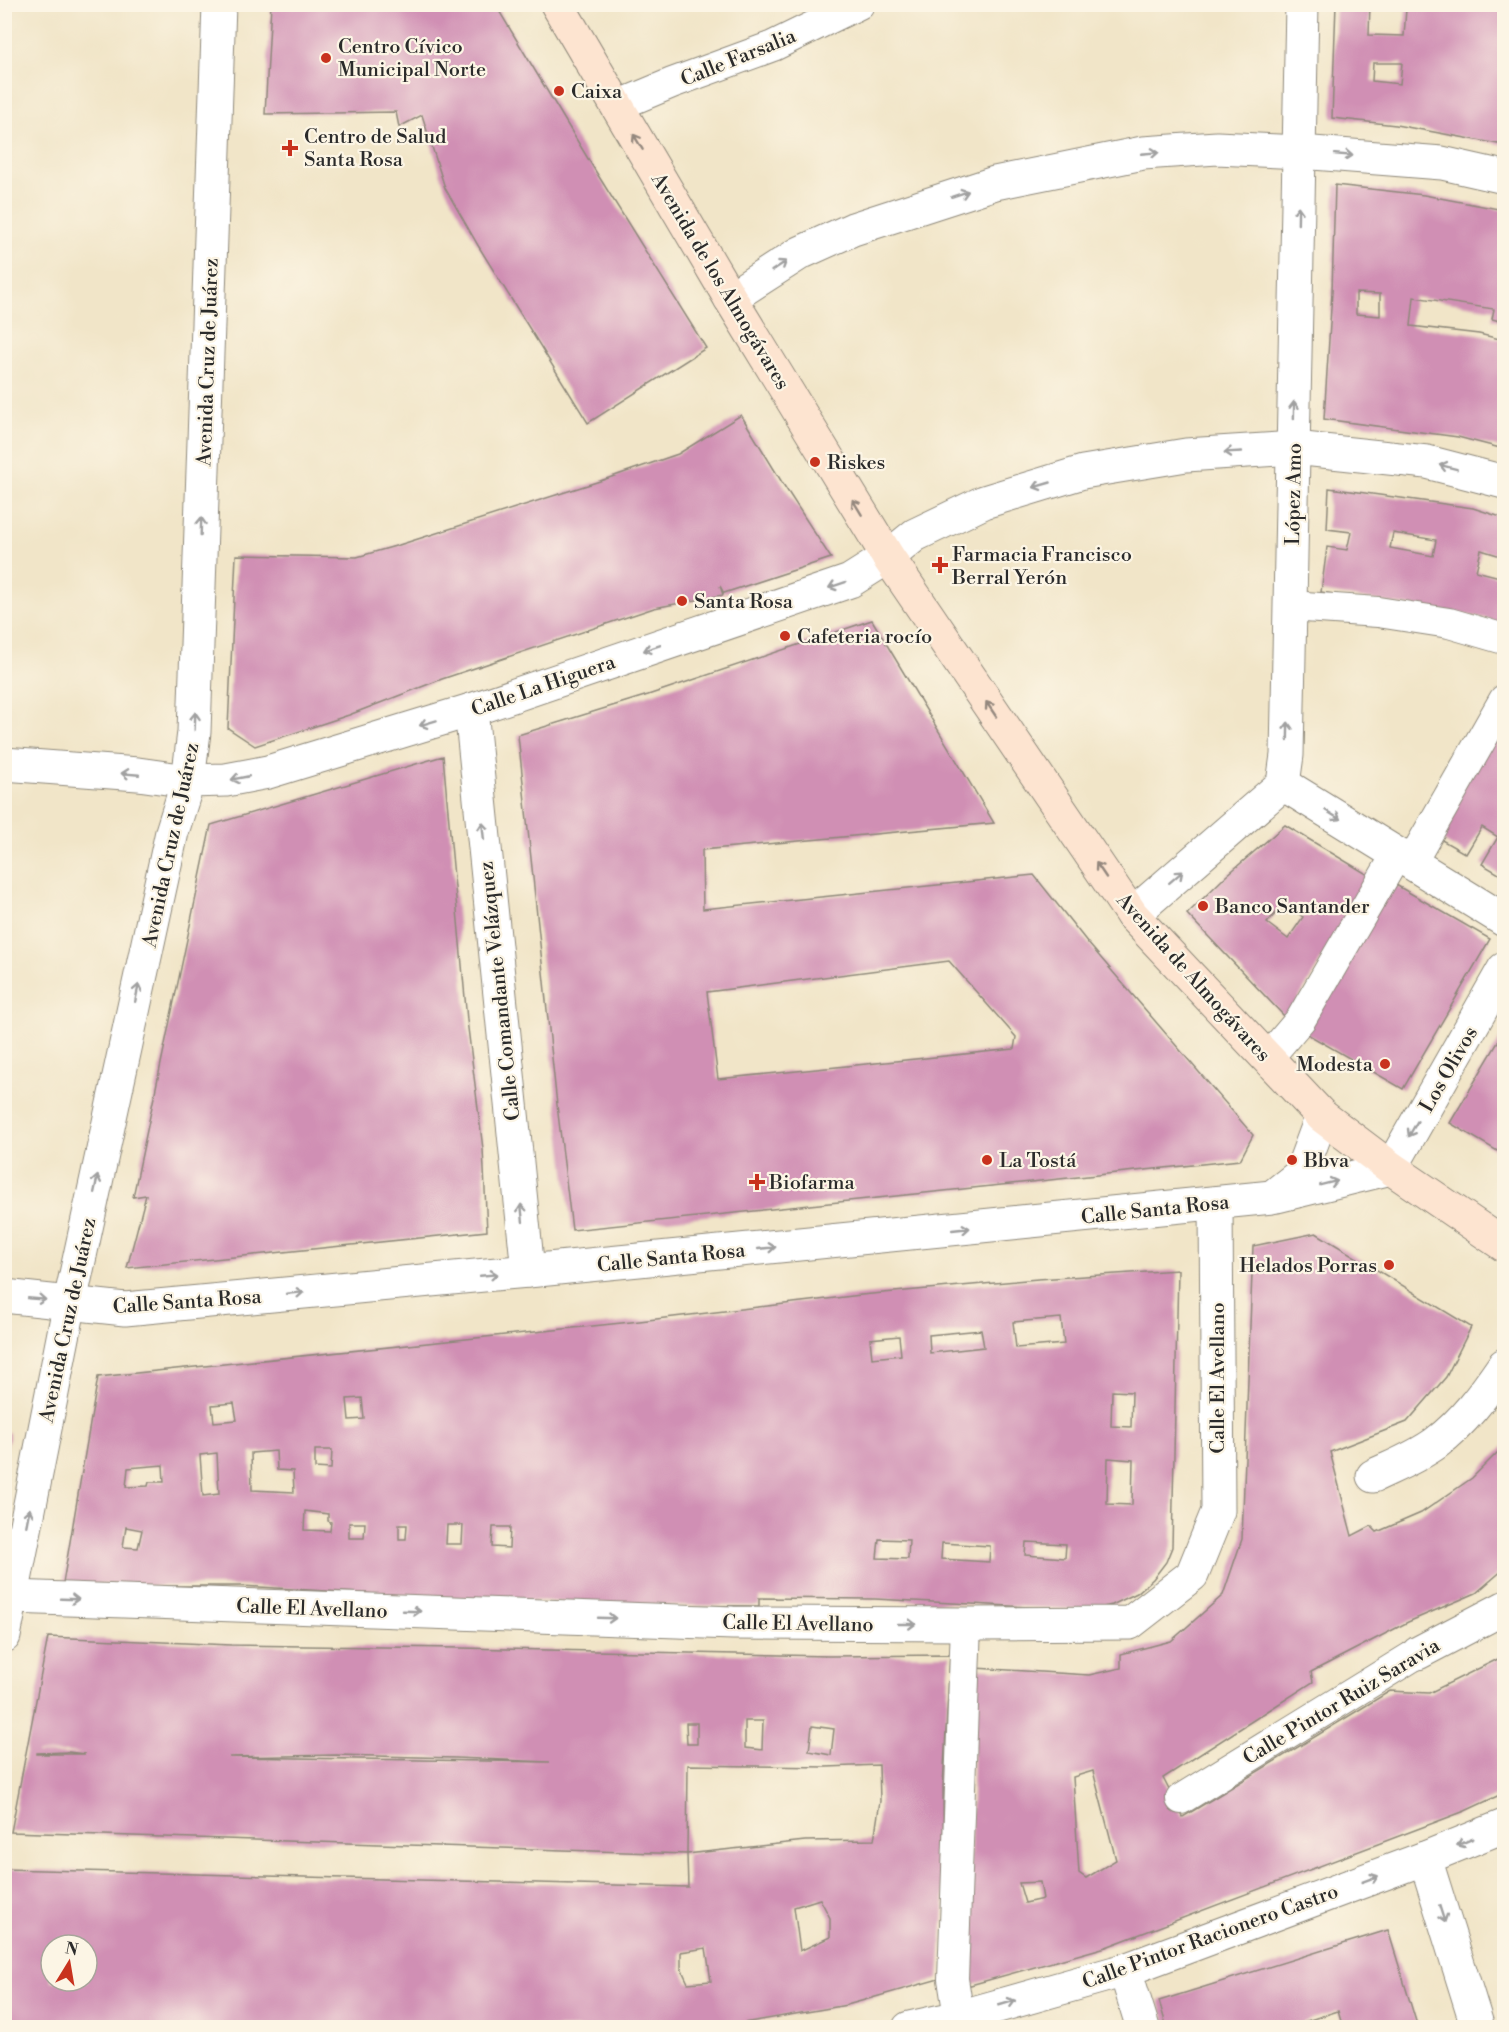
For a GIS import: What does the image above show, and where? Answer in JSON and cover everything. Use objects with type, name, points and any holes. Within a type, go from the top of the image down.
[{"type":"main road","name":"Avenida de los Almogávares","points":[[557,4],[730,298],[888,557]]},
{"type":"main road","name":"Avenida de Almogávares","points":[[888,557],[1132,915],[1322,1116],[1391,1168],[1504,1245]]},
{"type":"street","name":"Avenida Cruz de Juárez","points":[[4,1636],[70,1302],[172,832],[188,781],[194,732],[219,4]]},
{"type":"street","name":"Calle Farsalia","points":[[616,106],[773,46],[859,4]]},
{"type":"street","name":"López Amo","points":[[1283,784],[1287,755],[1302,4]]},
{"type":"street","points":[[730,298],[800,252],[852,229],[995,183],[1143,153],[1217,148],[1300,152],[1442,163],[1504,177]]},
{"type":"street","name":"Calle La Higuera","points":[[4,764],[138,774],[188,781],[226,780],[268,772],[471,710],[850,581],[888,557],[915,535],[984,502],[1083,472],[1186,454],[1294,448],[1427,462],[1504,482]]},
{"type":"street","points":[[1290,606],[1378,612],[1449,623],[1504,639]]},
{"type":"street","points":[[1267,1059],[1301,1019],[1504,700]]},
{"type":"street","name":"Calle Comandante Velázquez","points":[[471,710],[528,1272]]},
{"type":"street","points":[[1132,915],[1283,784],[1504,920]]},
{"type":"street","name":"Los Olivos","points":[[1391,1168],[1504,969]]},
{"type":"street","points":[[1272,1197],[1300,1175],[1322,1116]]},
{"type":"street","name":"Calle Santa Rosa","points":[[4,1296],[125,1309],[528,1272],[1272,1197],[1391,1168]]},
{"type":"street","name":"Calle El Avellano","points":[[12,1597],[733,1623],[1130,1623],[1192,1575],[1218,1511],[1216,1203]]},
{"type":"street","points":[[1373,1476],[1436,1442],[1488,1389],[1504,1365]]},
{"type":"street","name":"Calle Pintor Ruiz Saravia","points":[[1181,1799],[1418,1653],[1504,1608]]},
{"type":"street","points":[[959,2016],[953,1979],[966,1624]]},
{"type":"street","name":"Calle Pintor Racionero Castro","points":[[909,2028],[1125,1970],[1425,1858],[1504,1826]]},
{"type":"street","points":[[1425,1858],[1478,2028]]},
{"type":"street","points":[[1125,1970],[1143,2028]]},
{"type":"building","points":[[271,4],[495,4],[706,348],[588,423],[445,188],[422,115],[399,127],[396,112],[265,114]]},
{"type":"building","points":[[1336,4],[1370,4],[1369,35],[1404,36],[1406,9],[1395,8],[1395,4],[1504,4],[1504,145],[1396,125],[1332,118]],"holes":[[[1373,63],[1402,63],[1400,84],[1372,81]]]},
{"type":"building","points":[[1335,185],[1424,195],[1504,210],[1504,322],[1492,319],[1494,309],[1414,297],[1411,326],[1479,334],[1504,340],[1504,449],[1458,437],[1324,419],[1332,292]],"holes":[[[1356,293],[1380,294],[1380,316],[1356,314]]]},
{"type":"building","points":[[741,415],[831,558],[724,593],[720,586],[723,595],[654,608],[442,679],[349,715],[255,746],[228,728],[236,555],[357,557],[600,481],[678,454]]},
{"type":"building","points":[[1329,488],[1473,508],[1504,518],[1504,557],[1481,550],[1476,571],[1504,578],[1504,626],[1484,618],[1321,592],[1327,547],[1347,550],[1351,532],[1327,529]],"holes":[[[1393,533],[1436,540],[1433,556],[1390,548]]]},
{"type":"building","points":[[872,620],[994,823],[702,850],[703,909],[1034,875],[1088,943],[1253,1135],[1240,1160],[572,1230],[518,735],[648,695]],"holes":[[[949,961],[1016,1037],[1014,1049],[718,1079],[707,992]]]},
{"type":"building","points":[[1504,713],[1504,787],[1500,794],[1504,797],[1504,877],[1482,864],[1498,837],[1482,827],[1466,854],[1433,835]]},
{"type":"building","points":[[443,756],[467,1020],[483,1149],[487,1231],[127,1268],[146,1195],[133,1197],[211,825]]},
{"type":"building","points":[[1285,825],[1370,876],[1287,1019],[1187,914],[1226,876]],"holes":[[[1284,904],[1303,917],[1288,939],[1267,923]]]},
{"type":"building","points":[[1389,881],[1490,939],[1403,1089],[1302,1031]]},
{"type":"building","points":[[1504,1032],[1504,1155],[1450,1123]]},
{"type":"building","points":[[1316,1233],[1471,1327],[1446,1377],[1407,1422],[1330,1452],[1352,1536],[1371,1526],[1377,1532],[1421,1513],[1472,1478],[1504,1446],[1504,1569],[1476,1593],[1408,1622],[1311,1672],[1313,1682],[1163,1778],[1183,1817],[1390,1691],[1429,1693],[1504,1656],[1504,1793],[1465,1811],[1106,1947],[967,1986],[975,1668],[1089,1675],[1121,1668],[1121,1654],[1171,1641],[1223,1595],[1242,1539],[1253,1246]],"holes":[[[1093,1771],[1116,1860],[1086,1878],[1079,1873],[1073,1777]],[[1040,1882],[1043,1899],[1025,1903],[1019,1883]]]},
{"type":"building","points":[[1178,1270],[1172,1547],[1166,1562],[1153,1579],[1137,1593],[1112,1605],[1088,1610],[875,1599],[759,1598],[759,1606],[643,1605],[427,1597],[241,1586],[63,1583],[98,1377],[631,1322],[861,1295],[1038,1279]],"holes":[[[1061,1318],[1064,1344],[1016,1348],[1013,1322]],[[981,1330],[984,1347],[930,1353],[929,1335]],[[899,1336],[901,1355],[872,1358],[870,1339]],[[1112,1391],[1132,1392],[1131,1427],[1111,1426]],[[362,1398],[364,1419],[349,1420],[347,1399]],[[234,1403],[237,1420],[214,1422],[212,1405]],[[315,1450],[332,1450],[331,1469],[315,1468]],[[276,1451],[277,1470],[293,1471],[294,1492],[252,1490],[251,1453]],[[217,1453],[219,1494],[203,1496],[200,1455]],[[1108,1458],[1133,1460],[1132,1505],[1107,1504]],[[163,1465],[164,1482],[149,1482],[148,1486],[126,1487],[128,1468]],[[305,1511],[328,1514],[328,1521],[331,1522],[330,1531],[304,1530]],[[349,1523],[365,1523],[364,1538],[349,1538]],[[399,1525],[407,1525],[406,1539],[399,1539]],[[447,1525],[463,1525],[462,1544],[446,1544]],[[126,1527],[142,1530],[138,1548],[123,1547]],[[493,1527],[510,1527],[509,1548],[492,1547]],[[879,1539],[909,1540],[908,1559],[877,1558]],[[1026,1542],[1066,1544],[1065,1558],[1025,1555]],[[942,1543],[990,1546],[989,1562],[941,1559]]]},
{"type":"building","points":[[4,1432],[10,1433],[5,1455],[4,1455]]},
{"type":"building","points":[[48,1637],[231,1645],[829,1656],[950,1655],[943,1787],[944,1910],[939,1979],[847,2005],[714,2028],[4,2028],[4,1869],[688,1887],[687,1854],[11,1832]],"holes":[[[745,1721],[763,1721],[762,1750],[745,1748]],[[686,1723],[697,1723],[697,1744],[687,1744]],[[812,1726],[834,1729],[831,1755],[809,1751]],[[68,1752],[85,1754],[37,1754]],[[336,1755],[549,1762],[229,1757]],[[688,1765],[826,1767],[879,1765],[880,1801],[874,1840],[805,1841],[687,1854]],[[820,1899],[830,1918],[830,1937],[800,1951],[794,1907]],[[706,1948],[711,1981],[688,1983],[681,1968],[681,1952]]]},
{"type":"building","points":[[1388,1930],[1418,2028],[1343,2028],[1338,2011],[1285,2028],[1167,2028],[1159,2001]]},
{"type":"place","name":"Centro Cívico Municipal Norte","points":[[326,58]]},
{"type":"place","name":"Caixa","points":[[559,91]]},
{"type":"place","name":"Centro de Salud Santa Rosa","points":[[290,148]]},
{"type":"place","name":"Riskes","points":[[815,462]]},
{"type":"place","name":"Farmacia Francisco Berral Yerón","points":[[940,565]]},
{"type":"place","name":"Santa Rosa","points":[[682,601]]},
{"type":"place","name":"Cafeteria rocío","points":[[785,636]]},
{"type":"place","name":"Banco Santander","points":[[1203,906]]},
{"type":"place","name":"Modesta","points":[[1385,1064]]},
{"type":"place","name":"La Tostá","points":[[987,1160]]},
{"type":"place","name":"Bbva","points":[[1292,1160]]},
{"type":"place","name":"Biofarma","points":[[757,1182]]},
{"type":"place","name":"Helados Porras","points":[[1389,1265]]}]
